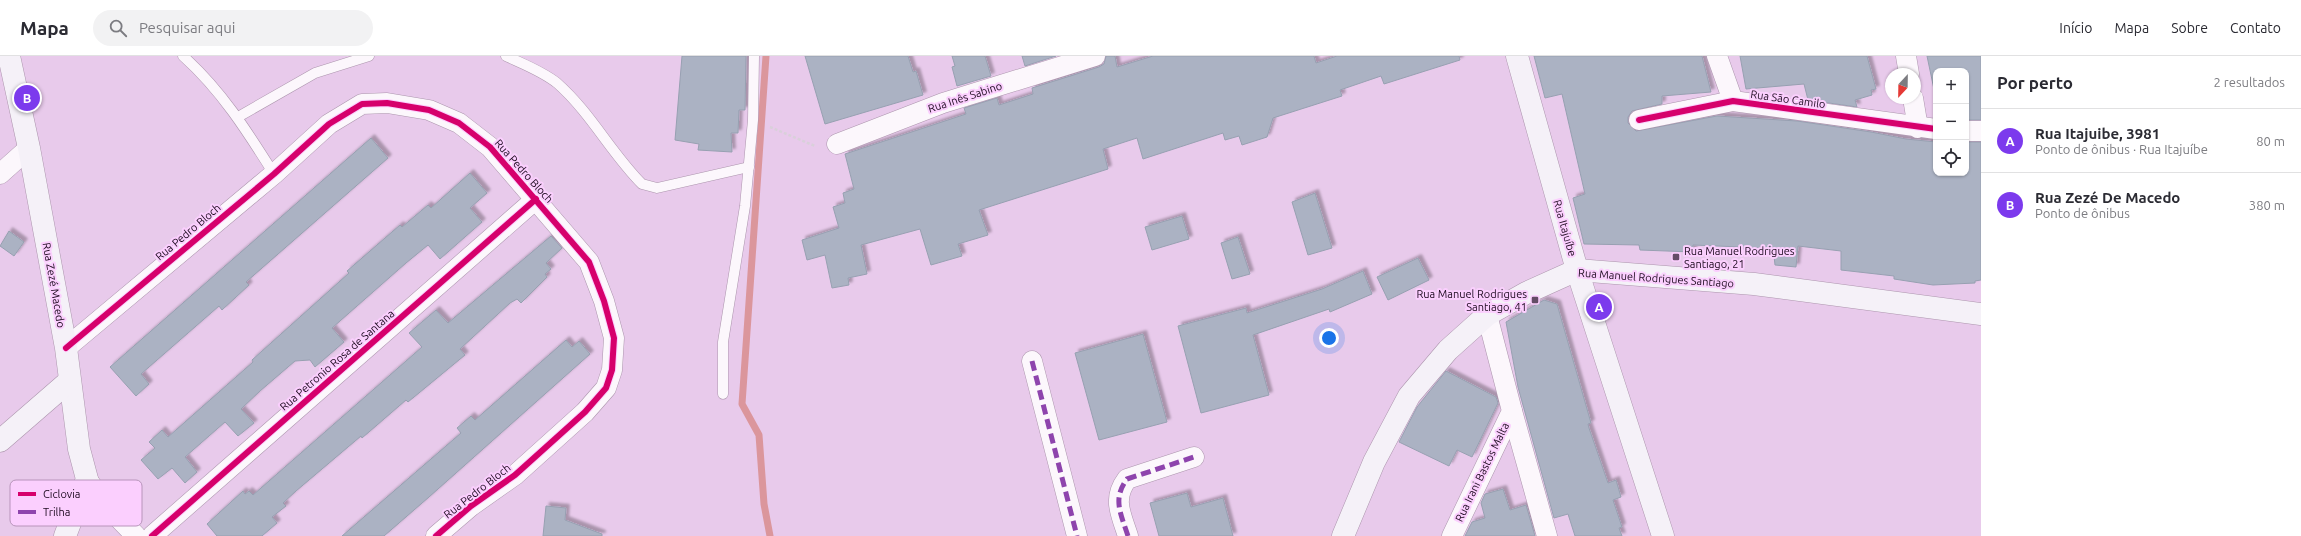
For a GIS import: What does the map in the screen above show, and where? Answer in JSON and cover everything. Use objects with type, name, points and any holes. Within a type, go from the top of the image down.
[{"type":"main road","name":"Rua Zezé Macedo","points":[[9,56],[29,148],[66,348],[68,382],[78,450],[87,479]]},
{"type":"main road","name":"Rua Itajuíbe","points":[[1517,56],[1577,270],[1663,536]]},
{"type":"main road","name":"Rua Manuel Rodrigues Santiago","points":[[1342,536],[1374,462],[1409,396],[1448,350],[1487,315],[1526,292],[1577,270],[1754,284],[1981,314]]},
{"type":"main road","points":[[0,441],[68,382]]},
{"type":"main road","points":[[65,536],[69,526]]},
{"type":"street","name":"Rua Inês Sabino","points":[[828,146],[943,103],[1095,56]]},
{"type":"street","points":[[1717,56],[1733,101]]},
{"type":"street","points":[[1906,56],[1908,68]]},
{"type":"street","name":"Rua São Camilo","points":[[1639,120],[1733,101],[1927,128]]},
{"type":"street","name":"Rua Pedro Bloch","points":[[66,348],[274,174],[329,124],[362,104],[387,103],[429,110],[459,123],[490,147],[589,262],[604,301],[614,338],[612,370],[606,388],[585,412],[515,475],[471,506],[436,536]]},
{"type":"street","points":[[1916,104],[1927,128]]},
{"type":"street","points":[[1969,130],[1981,131]]},
{"type":"street","points":[[0,174],[29,148]]},
{"type":"street","name":"Rua Petronio Rosa de Santana","points":[[152,536],[536,199]]},
{"type":"street","name":"Rua Irani Bastos Malta","points":[[1452,536],[1512,411],[1487,315]]},
{"type":"street","points":[[1032,361],[1077,536]]},
{"type":"street","points":[[1512,411],[1547,536]]},
{"type":"street","points":[[1128,536],[1120,509],[1118,495],[1127,479],[1194,457]]},
{"type":"street","points":[[126,526],[136,536]]},
{"type":"lane","points":[[183,56],[203,74],[238,117],[274,174]]},
{"type":"lane","points":[[238,117],[315,73],[369,56]]},
{"type":"lane","points":[[506,56],[536,69],[556,83],[584,111],[642,184],[657,188],[749,167]]},
{"type":"lane","points":[[723,394],[723,342],[746,206],[753,120],[754,56]]},
{"type":"path","points":[[767,126],[828,146]]},
{"type":"building","points":[[682,56],[746,56],[745,110],[739,110],[738,133],[731,133],[732,152],[698,150],[699,144],[675,140]]},
{"type":"building","points":[[805,56],[908,56],[913,72],[916,71],[923,95],[825,124]]},
{"type":"building","points":[[952,56],[985,56],[991,76],[957,86],[952,67],[955,66]]},
{"type":"building","points":[[1022,56],[1056,56],[1025,66]]},
{"type":"building","points":[[1106,56],[1115,56],[1117,67],[1153,56],[1314,56],[1316,63],[1337,56],[1459,56],[1460,60],[1384,84],[1381,76],[1340,90],[1342,96],[1273,118],[1267,137],[1242,145],[1239,136],[1225,140],[1223,133],[1143,159],[1137,138],[1103,149],[1108,169],[979,210],[988,235],[958,244],[962,256],[931,265],[920,229],[861,245],[867,274],[848,278],[849,285],[832,288],[825,255],[807,260],[802,240],[839,228],[833,207],[845,203],[843,193],[854,189],[845,154],[966,114],[964,108],[997,98],[999,105],[1033,94],[1032,88],[1099,67],[1104,64]]},
{"type":"building","points":[[1534,56],[1702,56],[1711,92],[1662,96],[1662,104],[1632,111],[1628,117],[1628,123],[1636,131],[1717,116],[1797,121],[1871,132],[1906,139],[1933,142],[1933,176],[1969,176],[1969,142],[1981,142],[1981,280],[1975,281],[1975,283],[1933,285],[1894,279],[1894,276],[1841,270],[1841,251],[1798,246],[1796,267],[1775,265],[1773,247],[1741,249],[1741,247],[1693,245],[1693,252],[1640,250],[1639,245],[1584,244],[1573,198],[1585,194],[1562,94],[1545,98]]},
{"type":"building","points":[[1740,56],[1867,56],[1876,89],[1871,90],[1872,95],[1855,100],[1857,107],[1808,100],[1804,84],[1746,89]]},
{"type":"building","points":[[1927,56],[1981,56],[1981,120],[1969,120],[1969,68],[1933,68],[1933,85]]},
{"type":"building","points":[[371,138],[388,158],[246,282],[249,285],[222,310],[219,306],[141,374],[149,384],[136,396],[110,367]]},
{"type":"building","points":[[470,173],[487,193],[470,208],[482,222],[440,259],[428,245],[332,328],[344,342],[315,367],[310,360],[295,361],[260,391],[241,409],[254,423],[238,436],[225,422],[185,457],[197,472],[185,483],[172,468],[158,479],[141,460],[155,448],[149,442],[162,430],[168,437],[253,362],[252,360],[349,273],[347,271],[400,225],[402,227],[428,205],[431,208]]},
{"type":"building","points":[[1315,193],[1332,248],[1308,255],[1292,202]]},
{"type":"building","points":[[1182,216],[1189,239],[1152,250],[1145,227]]},
{"type":"building","points":[[9,231],[24,242],[14,256],[0,246]]},
{"type":"building","points":[[551,236],[562,248],[546,263],[551,269],[545,274],[547,277],[521,303],[517,299],[510,303],[460,349],[465,355],[408,402],[406,400],[362,438],[361,436],[296,491],[283,503],[286,506],[272,517],[277,523],[262,536],[217,536],[207,524],[243,491],[245,494],[249,491],[253,495],[422,347],[409,333],[436,310],[448,323]]},
{"type":"building","points":[[1238,237],[1250,274],[1232,279],[1221,243]]},
{"type":"building","points":[[1418,258],[1429,280],[1388,300],[1377,277]]},
{"type":"building","points":[[1363,271],[1372,294],[1330,312],[1329,309],[1253,335],[1269,395],[1201,413],[1178,326],[1246,308],[1247,313],[1322,289]]},
{"type":"building","points":[[1544,300],[1557,304],[1591,423],[1588,424],[1589,428],[1608,483],[1616,480],[1621,497],[1613,500],[1622,527],[1619,528],[1622,536],[1575,536],[1568,514],[1554,518],[1518,387],[1506,322]]},
{"type":"building","points":[[1143,334],[1167,422],[1099,440],[1075,353]]},
{"type":"building","points":[[566,340],[572,347],[579,341],[590,354],[429,497],[384,536],[342,536],[461,433],[457,428],[471,416],[475,420]]},
{"type":"building","points":[[1446,371],[1496,397],[1498,403],[1472,457],[1457,450],[1449,466],[1399,442],[1417,407]]},
{"type":"building","points":[[1503,489],[1510,510],[1526,505],[1535,536],[1465,536],[1472,522],[1485,518],[1481,503],[1485,494]]},
{"type":"building","points":[[1187,493],[1191,507],[1223,498],[1233,536],[1159,536],[1150,503]]},
{"type":"building","points":[[546,506],[566,508],[565,520],[602,534],[602,536],[543,536]]},
{"type":"waterway","points":[[766,56],[742,404],[759,435],[764,504],[770,536]]},
{"type":"marked path","points":[[1032,361],[1077,536]]},
{"type":"marked path","points":[[1128,536],[1119,507],[1120,493],[1122,486],[1127,479],[1194,457]]},
{"type":"cycle path","points":[[1639,120],[1733,101],[1933,129]]},
{"type":"cycle path","points":[[66,348],[274,174],[329,124],[362,104],[387,103],[429,110],[459,123],[490,147],[589,262],[604,301],[614,338],[612,370],[606,388],[585,412],[515,475],[471,506],[436,536]]},
{"type":"cycle path","points":[[152,536],[536,199]]},
{"type":"place","name":"Rua Zezé De Macedo","points":[[27,98]]},
{"type":"place","name":"Rua Manuel Rodrigues Santiago, 21","points":[[1676,257]]},
{"type":"place","name":"Rua Manuel Rodrigues Santiago, 41","points":[[1535,300]]},
{"type":"place","name":"Rua Itajuibe, 3981","points":[[1599,307]]}]
